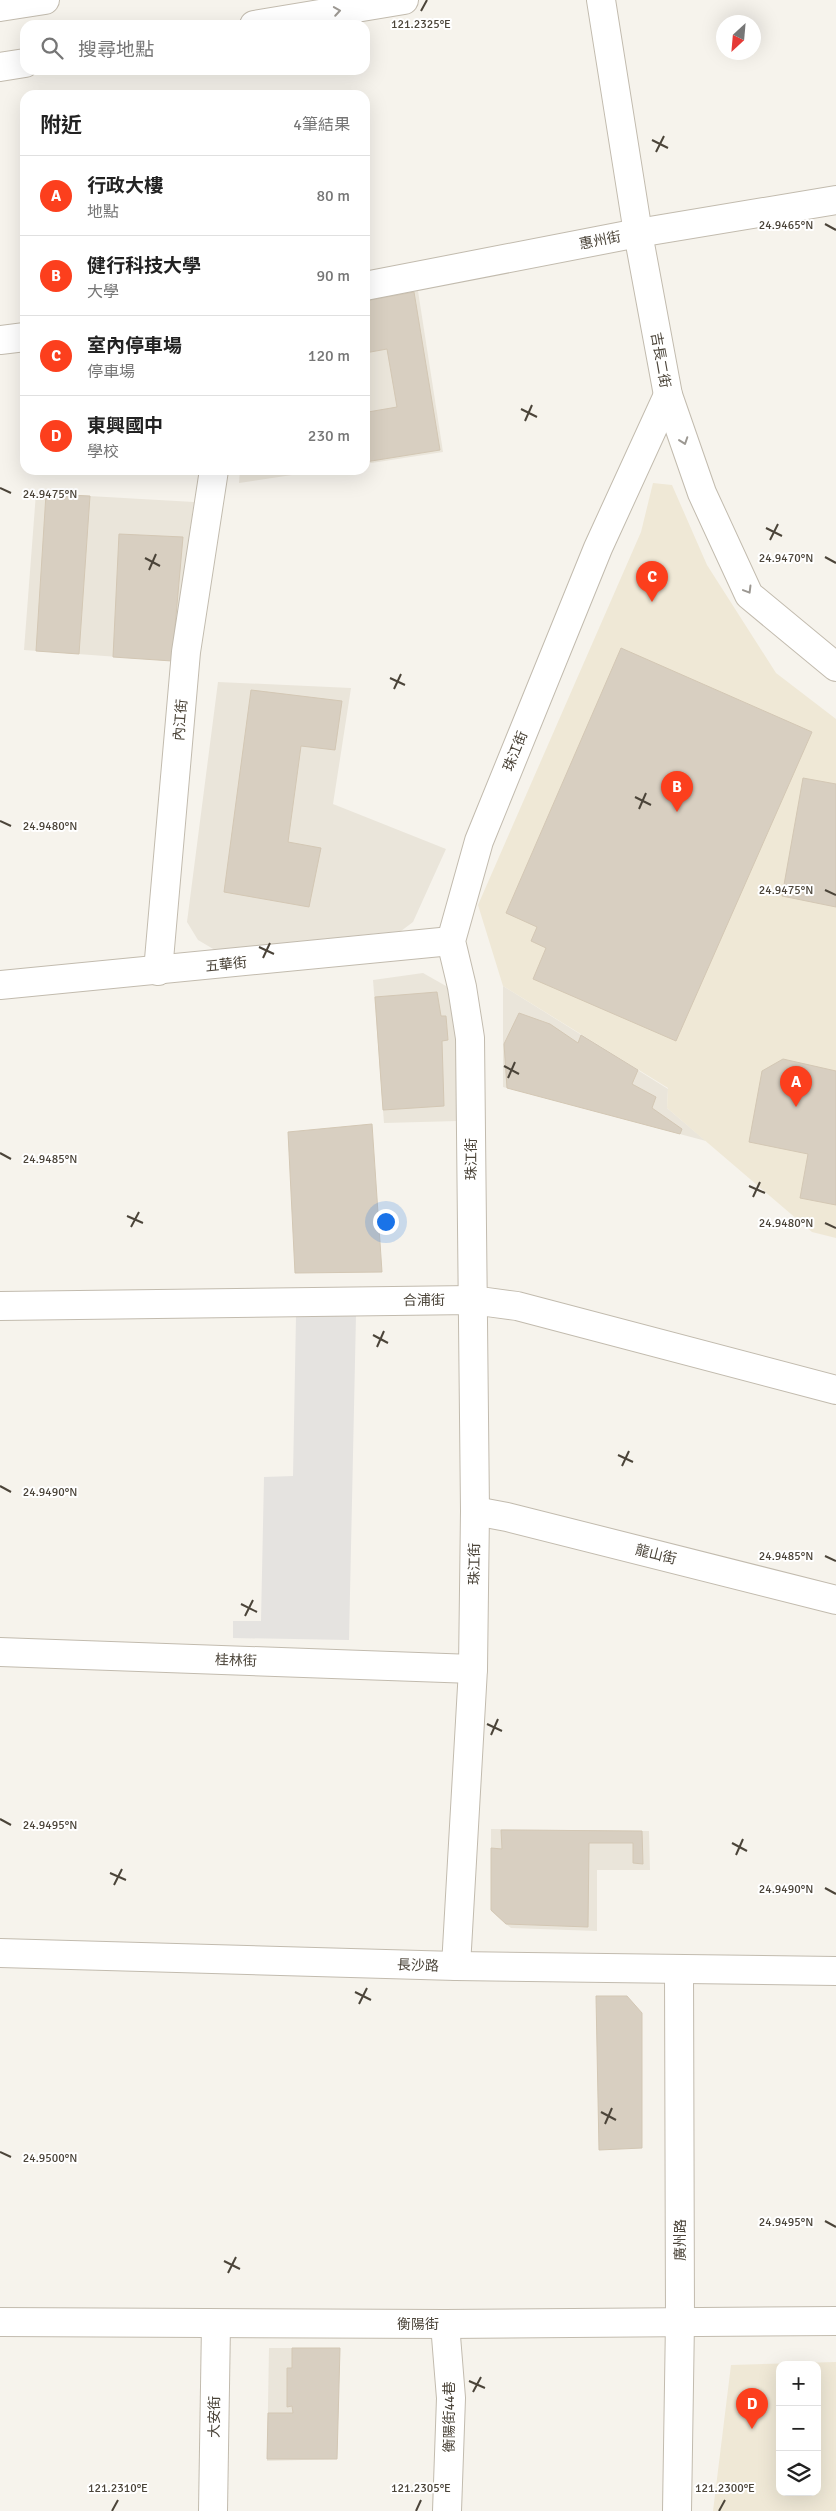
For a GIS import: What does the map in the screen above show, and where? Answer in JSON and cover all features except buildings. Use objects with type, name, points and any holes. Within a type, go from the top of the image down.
[{"type":"street","points":[[0,7],[45,0]]},
{"type":"street","points":[[284,20],[404,0]]},
{"type":"street","name":"吉長二街","points":[[601,0],[638,233],[668,395],[702,493],[749,595],[836,667]]},
{"type":"street","points":[[0,68],[20,64]]},
{"type":"street","name":"惠州街","points":[[370,285],[638,233],[836,200]]},
{"type":"street","points":[[0,340],[20,338]]},
{"type":"street","name":"珠江街","points":[[456,1966],[473,1669],[475,1511],[470,1038],[462,987],[451,941],[479,840],[598,548],[668,395]]},
{"type":"street","name":"內江街","points":[[158,971],[186,652],[213,475]]},
{"type":"street","name":"五華街","points":[[0,985],[451,941]]},
{"type":"street","name":"合浦街","points":[[0,1306],[472,1300],[517,1306],[836,1390]]},
{"type":"street","name":"龍山街","points":[[475,1511],[507,1517],[836,1600]]},
{"type":"street","name":"桂林街","points":[[0,1652],[473,1669]]},
{"type":"street","name":"長沙路","points":[[0,1953],[456,1966],[836,1971]]},
{"type":"street","name":"廣州路","points":[[677,2511],[680,2321],[679,1969]]},
{"type":"street","name":"衡陽街","points":[[0,2322],[445,2324],[836,2321]]},
{"type":"street","name":"大安街","points":[[213,2511],[216,2324]]},
{"type":"street","name":"衡陽街44巷","points":[[445,2324],[451,2398],[447,2511]]},
{"type":"shaded area","points":[[418,291],[443,452],[370,463],[370,300]]},
{"type":"shaded area","points":[[240,475],[292,475],[239,483]]},
{"type":"shaded area","points":[[653,483],[672,485],[707,565],[776,673],[836,719],[836,1238],[812,1232],[667,1108],[668,1088],[503,986],[478,905],[641,532]]},
{"type":"shaded area","points":[[36,493],[194,502],[172,661],[24,650]]},
{"type":"shaded area","points":[[218,682],[351,688],[333,804],[446,849],[413,922],[401,931],[215,950],[198,940],[187,922]]},
{"type":"shaded area","points":[[423,973],[453,990],[459,1001],[458,1121],[384,1123],[373,980]]},
{"type":"shaded area","points":[[503,986],[668,1089],[667,1108],[706,1141],[503,1087]]},
{"type":"shaded area","points":[[356,1315],[349,1640],[233,1638],[233,1621],[261,1621],[264,1477],[293,1476],[296,1316]]},
{"type":"shaded area","points":[[491,1829],[649,1831],[650,1870],[597,1870],[597,1931],[511,1928],[491,1911]]},
{"type":"shaded area","points":[[269,2348],[340,2348],[337,2459],[267,2461]]},
{"type":"shaded area","points":[[821,2362],[836,2362],[836,2511],[713,2511],[731,2365],[776,2364],[776,2496],[821,2496]]},
{"type":"place","name":"室內停車場","points":[[652,602]]},
{"type":"place","name":"健行科技大學","points":[[677,812]]},
{"type":"place","name":"行政大樓","points":[[796,1107]]},
{"type":"place","name":"東興國中","points":[[752,2429]]}]
